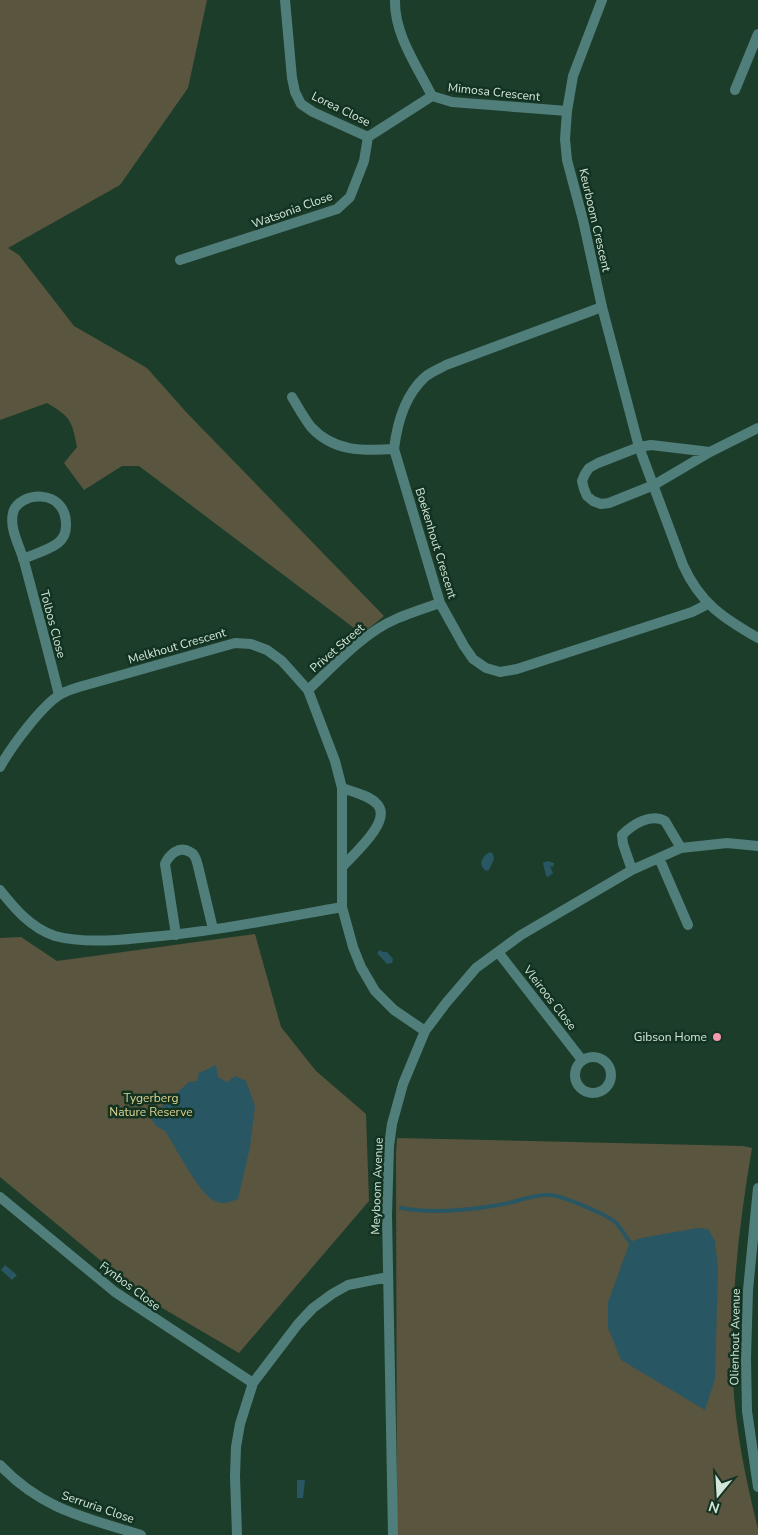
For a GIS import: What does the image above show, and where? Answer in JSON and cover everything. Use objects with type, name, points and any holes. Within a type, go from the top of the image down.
[{"type":"street","name":"Lorea Close","points":[[285,0],[295,92],[301,104],[313,112],[368,138],[432,96]]},
{"type":"street","name":"Mimosa Crescent","points":[[395,0],[395,14],[400,33],[432,96],[452,102],[567,111]]},
{"type":"street","name":"Keurboom Crescent","points":[[602,0],[573,76],[567,111],[565,139],[567,160],[583,220],[602,307],[639,447],[682,565],[691,583],[708,604],[720,615],[758,638]]},
{"type":"street","points":[[735,90],[758,34]]},
{"type":"street","name":"Watsonia Close","points":[[180,260],[337,209],[350,197],[364,161],[368,138]]},
{"type":"street","name":"Boekenhout Crescent","points":[[602,307],[446,365],[426,377],[413,392],[396,430],[394,449],[440,603],[473,659],[486,668],[500,672],[517,669],[692,612],[708,604]]},
{"type":"street","points":[[292,397],[311,426],[325,439],[342,448],[362,451],[394,449]]},
{"type":"street","points":[[710,452],[650,445],[639,447],[589,468],[582,481],[584,490],[593,501],[601,504],[610,503],[654,485],[710,452],[758,428]]},
{"type":"street","name":"Tolbos Close","points":[[23,559],[57,544],[63,538],[66,531],[66,520],[63,509],[57,501],[48,497],[26,499],[17,504],[12,523],[59,695]]},
{"type":"street","name":"Privet Street","points":[[308,690],[365,638],[395,619],[440,603]]},
{"type":"street","name":"Melkhout Crescent","points":[[0,767],[36,717],[59,695],[79,687],[235,643],[251,644],[267,650],[282,661],[308,690],[335,761],[342,788],[342,907],[360,967],[375,991],[394,1010],[425,1031]]},
{"type":"street","points":[[342,788],[377,803],[381,809],[382,817],[374,832],[343,866]]},
{"type":"street","points":[[632,870],[623,844],[622,835],[645,820],[660,818],[666,821],[681,848]]},
{"type":"street","name":"Meyboom Avenue","points":[[392,1535],[387,1215],[389,1146],[403,1084],[425,1031],[476,968],[521,935],[632,870],[681,848],[727,842],[758,846]]},
{"type":"street","points":[[176,935],[165,864],[168,857],[174,852],[182,850],[190,851],[195,856],[213,929]]},
{"type":"street","points":[[659,858],[688,926]]},
{"type":"street","points":[[0,890],[18,912],[33,925],[54,935],[76,940],[111,940],[176,935],[342,907]]},
{"type":"street","name":"Vleiroos Close","points":[[498,952],[582,1060]]},
{"type":"street","name":"Olienhout Avenue","points":[[758,1188],[748,1290],[746,1358],[747,1411],[758,1487]]},
{"type":"street","name":"Fynbos Close","points":[[0,1197],[115,1292],[253,1383]]},
{"type":"street","points":[[237,1535],[236,1448],[240,1424],[253,1383],[298,1324],[313,1308],[348,1285],[388,1277]]},
{"type":"street","name":"Serruria Close","points":[[0,1465],[25,1488],[43,1501],[61,1510],[114,1531],[141,1535]]},
{"type":"green space","points":[[0,0],[207,0],[188,88],[120,185],[8,248],[19,255],[74,326],[147,368],[186,412],[384,616],[362,634],[139,466],[122,466],[84,490],[64,463],[77,447],[72,425],[66,416],[47,403],[0,420]]},
{"type":"green space","name":"Tygerberg Nature Reserve","points":[[255,934],[281,1027],[316,1071],[366,1114],[369,1201],[239,1353],[147,1299],[0,1177],[0,938],[21,937],[57,961]]},
{"type":"green space","points":[[397,1138],[743,1146],[752,1148],[736,1263],[732,1350],[734,1398],[739,1436],[758,1535],[397,1535]]},
{"type":"water","points":[[490,852],[493,854],[494,859],[489,870],[486,871],[482,867],[481,862],[485,855]]},
{"type":"water","points":[[547,861],[554,863],[553,867],[550,866],[553,873],[548,877],[546,876],[543,863]]},
{"type":"water","points":[[380,950],[387,952],[393,959],[392,963],[387,964],[377,953]]},
{"type":"water","points":[[216,1065],[218,1077],[227,1082],[235,1076],[246,1081],[255,1106],[250,1147],[238,1199],[224,1203],[215,1201],[202,1190],[165,1131],[156,1126],[150,1117],[189,1082],[197,1081],[199,1073]]},
{"type":"water","points":[[698,1228],[708,1229],[715,1241],[718,1270],[715,1379],[705,1410],[621,1360],[608,1328],[608,1302],[630,1242],[641,1238]]},
{"type":"water","points":[[5,1265],[17,1275],[12,1280],[1,1270]]},
{"type":"water","points":[[297,1480],[305,1480],[303,1498],[297,1498]]},
{"type":"waterway","points":[[401,1208],[426,1211],[479,1208],[550,1195],[573,1202],[609,1218],[616,1223],[630,1242]]},
{"type":"place","name":"Gibson Home","points":[[717,1037]]}]
